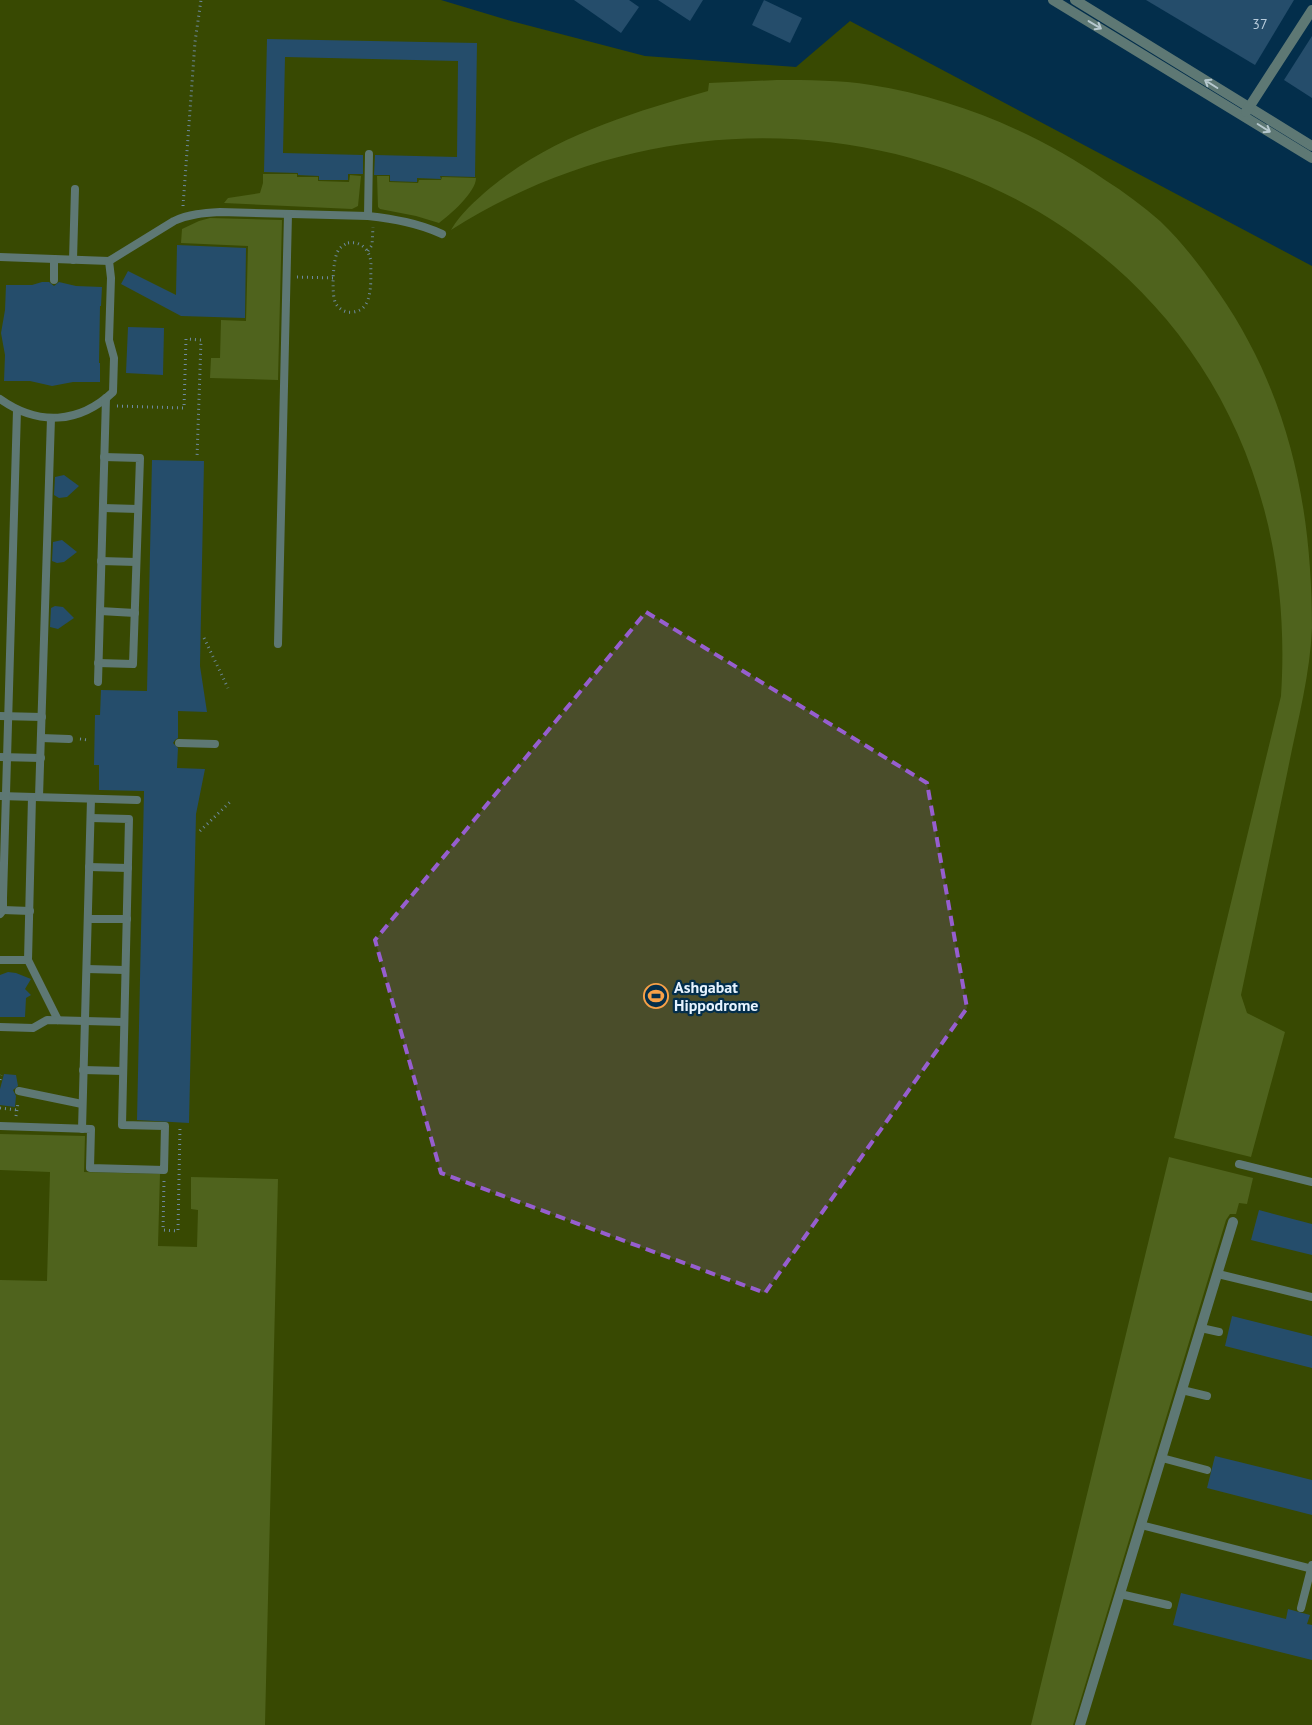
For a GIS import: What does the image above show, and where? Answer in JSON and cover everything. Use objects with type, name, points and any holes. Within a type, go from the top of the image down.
[{"type":"street","points":[[1053,0],[1246,111],[1312,146]]},
{"type":"street","points":[[1075,0],[1246,111],[1312,158]]},
{"type":"street","points":[[1246,111],[1312,10]]},
{"type":"street","points":[[1080,1725],[1234,1222]]},
{"type":"lane","points":[[369,154],[371,216]]},
{"type":"lane","points":[[73,260],[75,189]]},
{"type":"lane","points":[[0,257],[109,261],[183,217],[220,212],[371,216],[422,225],[442,234]]},
{"type":"lane","points":[[278,644],[288,214]]},
{"type":"lane","points":[[54,259],[54,280]]},
{"type":"lane","points":[[0,399],[17,410],[33,416],[51,418],[82,413],[106,402],[113,392],[114,358],[109,340],[111,278],[109,261]]},
{"type":"lane","points":[[98,682],[106,402]]},
{"type":"lane","points":[[17,410],[4,716],[1,912],[30,911]]},
{"type":"lane","points":[[51,418],[42,718],[28,960],[58,1020]]},
{"type":"lane","points":[[98,663],[133,664],[140,458],[104,457]]},
{"type":"lane","points":[[103,508],[138,509]]},
{"type":"lane","points":[[101,561],[136,562]]},
{"type":"lane","points":[[100,611],[135,613]]},
{"type":"lane","points":[[4,716],[42,718]]},
{"type":"lane","points":[[41,738],[70,739]]},
{"type":"lane","points":[[180,743],[215,744]]},
{"type":"lane","points":[[3,757],[40,758]]},
{"type":"lane","points":[[3,796],[137,800]]},
{"type":"lane","points":[[82,1129],[91,799]]},
{"type":"lane","points":[[0,1126],[91,1129],[90,1168],[164,1170],[165,1126],[122,1125],[129,819],[90,818]]},
{"type":"lane","points":[[89,867],[128,868]]},
{"type":"lane","points":[[88,918],[127,920]]},
{"type":"lane","points":[[0,960],[28,960]]},
{"type":"lane","points":[[87,969],[125,970]]},
{"type":"lane","points":[[0,1027],[33,1028],[47,1020],[124,1022]]},
{"type":"lane","points":[[83,1070],[123,1071]]},
{"type":"lane","points":[[19,1091],[82,1104]]},
{"type":"lane","points":[[1239,1164],[1312,1182]]},
{"type":"lane","points":[[1218,1274],[1312,1297]]},
{"type":"lane","points":[[1201,1328],[1219,1332]]},
{"type":"lane","points":[[1182,1390],[1207,1396]]},
{"type":"lane","points":[[1162,1458],[1207,1470]]},
{"type":"lane","points":[[1141,1525],[1312,1568],[1301,1608]]},
{"type":"lane","points":[[1120,1594],[1168,1605]]},
{"type":"path","points":[[183,217],[195,42],[201,0]]},
{"type":"path","points":[[368,251],[372,245],[371,216]]},
{"type":"path","points":[[354,242],[364,246],[368,251],[371,262],[369,295],[365,306],[351,313],[340,309],[336,304],[334,278],[336,254],[343,245],[354,242]]},
{"type":"path","points":[[286,277],[334,278]]},
{"type":"path","points":[[106,402],[184,408],[186,339],[201,340],[197,458]]},
{"type":"path","points":[[204,638],[228,688]]},
{"type":"path","points":[[200,831],[230,802]]},
{"type":"path","points":[[0,1080],[1,1075]]},
{"type":"path","points":[[0,1108],[17,1110]]},
{"type":"path","points":[[164,1170],[162,1230],[178,1231],[180,1125]]},
{"type":"highlighted area","points":[[646,612],[927,783],[967,1008],[765,1293],[441,1173],[375,940]]},
{"type":"green space","name":"Ashgabat Hippodrome","points":[[0,0],[441,0],[511,21],[645,56],[796,67],[850,21],[1312,266],[1312,1725],[0,1725]]},
{"type":"green space","points":[[777,80],[859,83],[933,99],[993,119],[1023,132],[1079,163],[1140,205],[1160,221],[1176,238],[1219,293],[1243,331],[1263,371],[1279,411],[1292,453],[1301,495],[1311,583],[1312,628],[1309,664],[1303,699],[1241,995],[1247,1013],[1285,1032],[1251,1157],[1174,1138],[1281,696],[1269,530],[1215,390],[1127,278],[1013,198],[881,151],[738,139],[592,164],[451,230],[464,213],[490,188],[514,170],[566,140],[650,108],[708,91],[709,83]]},
{"type":"green space","points":[[263,174],[297,174],[297,177],[318,177],[318,181],[349,182],[350,175],[361,176],[358,206],[352,209],[224,203],[228,198],[260,193]]},
{"type":"green space","points":[[377,176],[389,176],[389,182],[418,183],[419,180],[441,180],[442,177],[476,178],[472,190],[456,209],[439,223],[416,216],[380,209],[378,207]]},
{"type":"green space","points":[[210,218],[282,220],[278,380],[210,378],[211,358],[220,358],[221,320],[246,321],[248,246],[181,243],[182,229]]},
{"type":"green space","points":[[0,1134],[85,1136],[84,1172],[160,1174],[158,1246],[197,1247],[198,1210],[191,1209],[191,1177],[278,1179],[265,1725],[0,1725],[0,1280],[47,1281],[50,1172],[0,1170]]},
{"type":"green space","points":[[1169,1157],[1253,1178],[1247,1204],[1239,1203],[1236,1214],[1230,1214],[1226,1220],[1073,1725],[1031,1725]]},
{"type":"building","points":[[574,0],[629,0],[639,7],[621,33]]},
{"type":"building","points":[[658,0],[703,0],[690,21]]},
{"type":"building","points":[[764,0],[802,18],[790,43],[752,25]]},
{"type":"building","points":[[1146,0],[1294,0],[1255,65]]},
{"type":"building","points":[[1312,36],[1312,98],[1284,80]]},
{"type":"building","points":[[267,39],[477,43],[475,177],[440,176],[441,179],[417,178],[417,182],[390,181],[390,175],[374,175],[375,155],[457,157],[458,61],[285,57],[283,153],[363,155],[363,174],[348,174],[348,180],[319,180],[319,176],[264,172]]},
{"type":"building","points":[[177,245],[246,248],[245,318],[181,316],[121,284],[128,271],[176,295]]},
{"type":"building","points":[[49,282],[54,286],[59,282],[76,286],[102,287],[100,306],[100,382],[73,382],[52,386],[30,381],[4,381],[5,355],[1,333],[5,310],[6,285],[32,285]]},
{"type":"building","points":[[128,327],[164,328],[163,375],[126,373]]},
{"type":"building","points":[[152,460],[204,461],[200,666],[207,712],[178,711],[178,738],[173,743],[178,748],[177,768],[205,769],[196,814],[189,1123],[137,1120],[144,791],[99,790],[99,765],[94,765],[95,715],[100,715],[101,690],[147,691]]},
{"type":"building","points":[[64,475],[79,486],[67,497],[59,498],[54,495],[55,477]]},
{"type":"building","points":[[62,540],[77,552],[64,562],[57,563],[52,561],[53,542]]},
{"type":"building","points":[[55,606],[63,607],[74,618],[58,629],[50,627],[51,608]]},
{"type":"building","points":[[8,972],[31,979],[25,989],[31,995],[26,998],[25,1017],[0,1017],[0,975]]},
{"type":"building","points":[[4,1074],[16,1075],[18,1086],[13,1090],[16,1096],[15,1107],[0,1105],[0,1089]]},
{"type":"building","points":[[1259,1210],[1312,1224],[1312,1255],[1251,1240]]},
{"type":"building","points":[[1232,1316],[1312,1336],[1312,1368],[1225,1346]]},
{"type":"building","points":[[1215,1456],[1312,1480],[1312,1515],[1207,1488]]},
{"type":"building","points":[[1181,1593],[1286,1619],[1288,1609],[1310,1615],[1307,1624],[1312,1625],[1312,1660],[1173,1625]]},
{"type":"place","name":"Ashgabat Hippodrome","points":[[656,996]]}]
